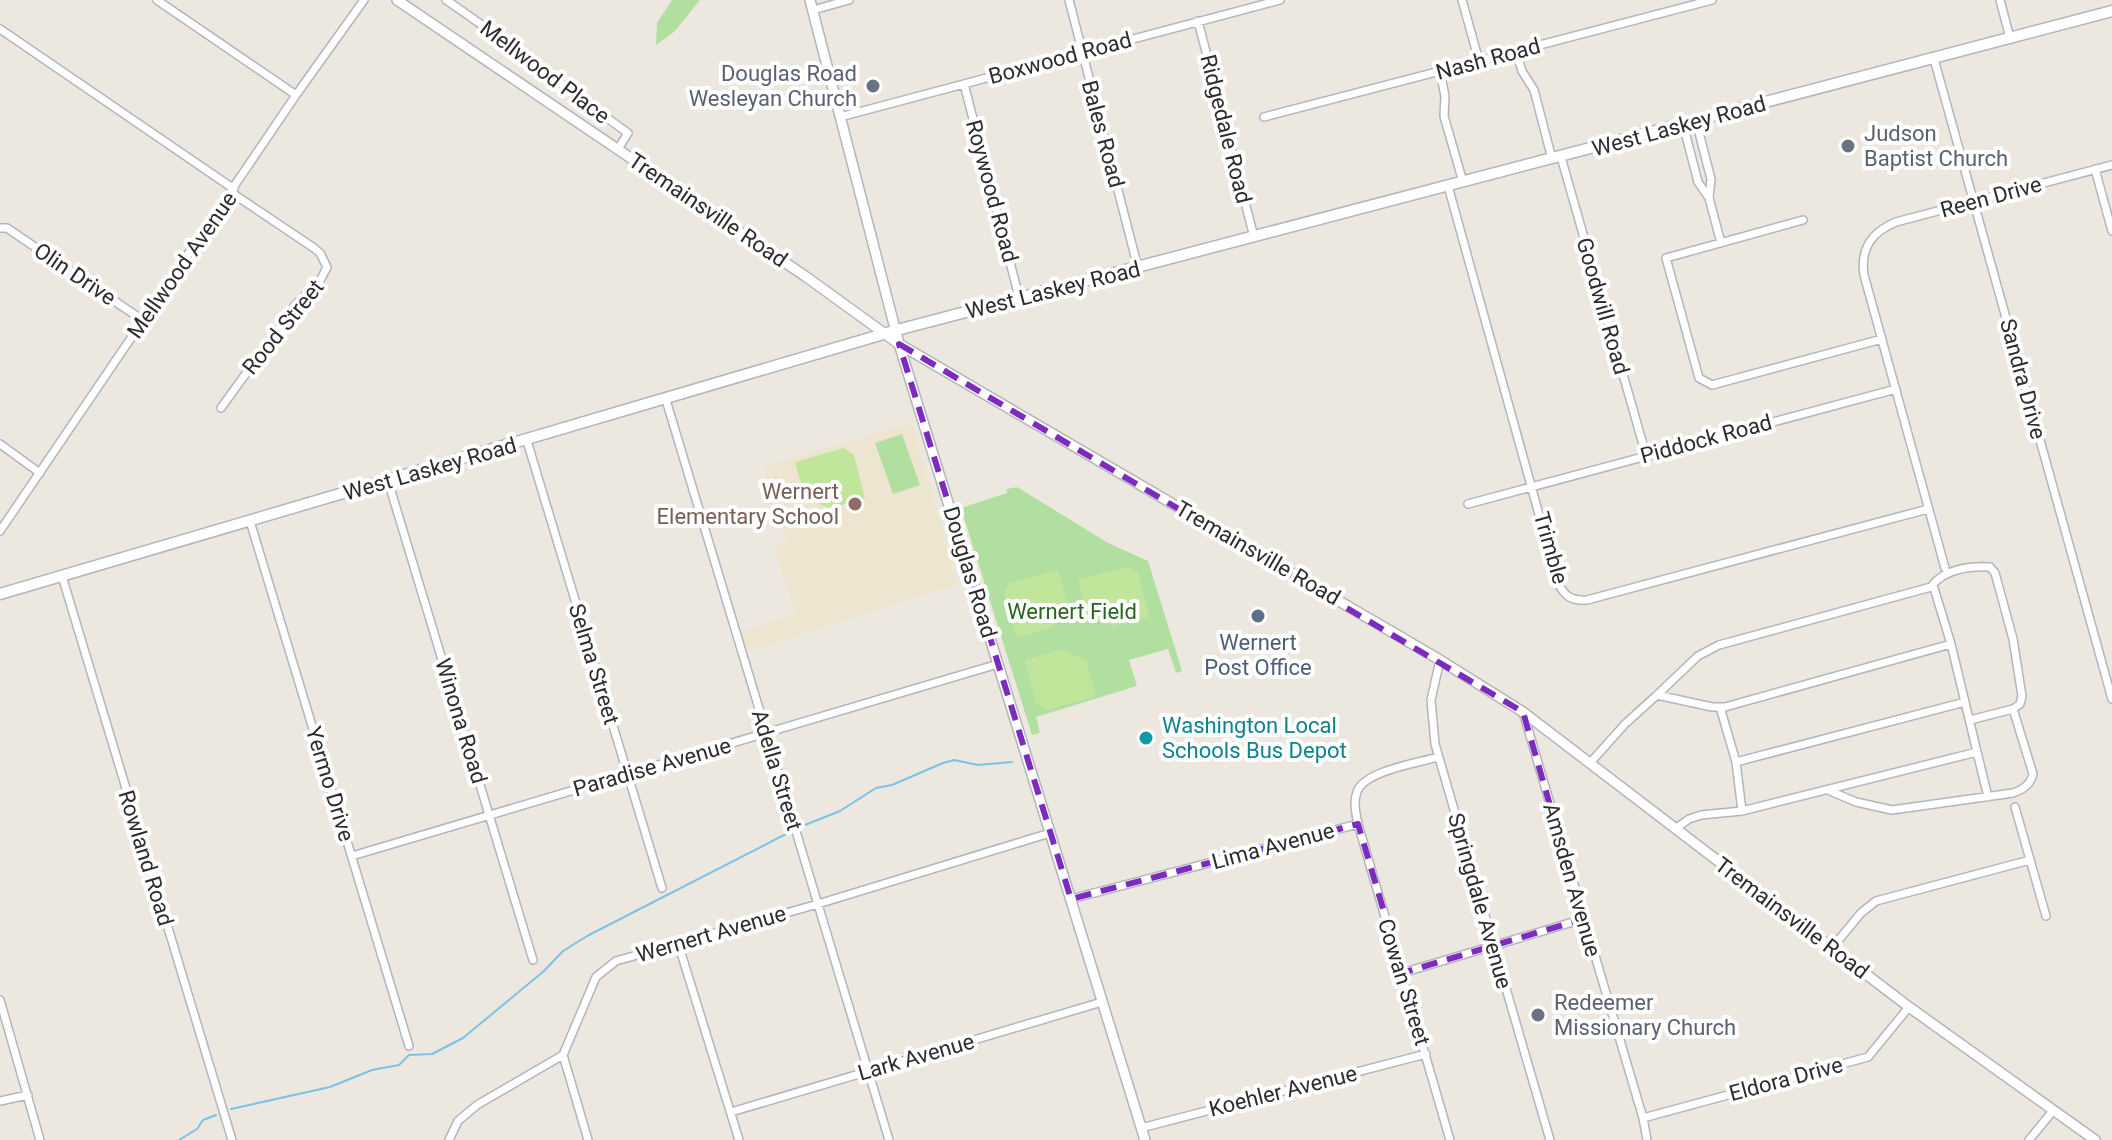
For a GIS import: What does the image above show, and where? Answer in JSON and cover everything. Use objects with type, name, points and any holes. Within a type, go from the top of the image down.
[{"type":"main road","name":"West Laskey Road","points":[[0,594],[892,332],[2112,11]]},
{"type":"street","points":[[157,0],[296,95]]},
{"type":"street","name":"Mellwood Avenue","points":[[0,531],[364,0]]},
{"type":"street","name":"Tremainsville Road","points":[[397,0],[892,332]]},
{"type":"street","name":"Mellwood Place","points":[[446,0],[494,32],[553,80],[628,133],[618,149]]},
{"type":"street","points":[[812,5],[849,0]]},
{"type":"street","name":"Bales Road","points":[[1069,0],[1138,268]]},
{"type":"street","name":"Boxwood Road","points":[[840,117],[1280,0]]},
{"type":"street","points":[[1462,0],[1479,61]]},
{"type":"street","name":"Nash Road","points":[[1264,117],[1712,0]]},
{"type":"street","points":[[2000,0],[2010,38]]},
{"type":"street","name":"Douglas Road","points":[[812,5],[892,332],[899,344],[1145,1140]]},
{"type":"street","name":"Ridgedale Road","points":[[1198,21],[1254,237]]},
{"type":"street","name":"Rood Street","points":[[0,29],[314,248],[325,260],[327,267],[320,281],[296,304],[221,408]]},
{"type":"street","name":"Goodwill Road","points":[[1516,52],[1522,71],[1534,90],[1556,158],[1646,455]]},
{"type":"street","name":"Sandra Drive","points":[[1934,59],[2112,699]]},
{"type":"street","points":[[1440,72],[1445,96],[1444,116],[1463,182]]},
{"type":"street","name":"Roywood Road","points":[[964,84],[1019,297]]},
{"type":"street","points":[[1696,121],[1711,179],[1709,198]]},
{"type":"street","points":[[1683,124],[1698,182],[1709,198],[1721,243]]},
{"type":"street","name":"Reen Drive","points":[[1882,339],[1863,268],[1864,252],[1873,235],[1896,222],[2112,165]]},
{"type":"street","points":[[2095,169],[2112,231]]},
{"type":"street","name":"Trimble","points":[[1448,186],[1562,592],[1576,601],[1928,509]]},
{"type":"street","points":[[1803,220],[1666,258],[1699,378],[1712,385],[1882,339],[1945,568]]},
{"type":"street","name":"Olin Drive","points":[[4,228],[144,321]]},
{"type":"street","name":"Tremainsville Road","points":[[899,344],[1440,660],[1523,712],[1909,1007],[2095,1140]]},
{"type":"street","name":"Piddock Road","points":[[1468,504],[1896,389]]},
{"type":"street","name":"Adella Street","points":[[666,400],[889,1140]]},
{"type":"street","name":"Selma Street","points":[[527,441],[662,888]]},
{"type":"street","points":[[0,444],[40,473]]},
{"type":"street","name":"Winona Road","points":[[388,481],[533,960]]},
{"type":"street","name":"Yermo Drive","points":[[250,521],[409,1046]]},
{"type":"street","points":[[1590,763],[1625,724],[1698,656],[1719,645],[1931,587],[1937,577],[1950,572],[1977,566],[1990,567],[1995,573],[2022,696],[2020,704],[2013,709],[1970,720]]},
{"type":"street","name":"Rowland Road","points":[[62,576],[232,1140]]},
{"type":"street","points":[[1931,587],[1934,588],[1951,644],[1988,797]]},
{"type":"street","points":[[1657,695],[1720,707],[1951,644]]},
{"type":"street","name":"Springdale Avenue","points":[[1440,660],[1431,700],[1438,757],[1550,1140]]},
{"type":"street","name":"Paradise Avenue","points":[[352,856],[998,664]]},
{"type":"street","points":[[1736,762],[1965,702]]},
{"type":"street","points":[[1720,707],[1736,762],[1742,811]]},
{"type":"street","points":[[1828,790],[1882,810],[1988,797],[2024,789],[2033,774],[2031,759],[2013,709]]},
{"type":"street","name":"Amsden Avenue","points":[[1523,712],[1647,1140]]},
{"type":"street","points":[[1675,829],[1701,815],[1742,811],[1977,752]]},
{"type":"street","name":"Lima Avenue","points":[[1071,899],[1358,824],[1355,807],[1357,791],[1364,781],[1438,757]]},
{"type":"street","points":[[2015,807],[2046,916]]},
{"type":"street","name":"Cowan Street","points":[[1358,824],[1450,1140]]},
{"type":"street","name":"Wernert Avenue","points":[[563,1055],[588,992],[603,970],[616,961],[818,904],[1050,833]]},
{"type":"street","points":[[1832,948],[1861,913],[1876,901],[2030,860]]},
{"type":"street","points":[[1402,973],[1583,919]]},
{"type":"street","points":[[678,943],[739,1140]]},
{"type":"street","points":[[0,1000],[40,1140]]},
{"type":"street","name":"Lark Avenue","points":[[731,1112],[1102,1002]]},
{"type":"street","name":"Eldora Drive","points":[[1643,1118],[1868,1057],[1909,1007]]},
{"type":"street","name":"Koehler Avenue","points":[[1141,1128],[1426,1054]]},
{"type":"street","points":[[449,1140],[458,1121],[477,1105],[563,1055],[588,1140]]},
{"type":"street","points":[[0,1101],[28,1095]]},
{"type":"street","points":[[2029,1140],[2052,1112]]},
{"type":"highlighted area","points":[[899,344],[1523,712],[1583,919],[1402,973],[1358,824],[1071,899]]},
{"type":"shaded area","name":"Wernert Elementary School","points":[[912,423],[958,584],[747,652],[740,632],[795,614],[773,546],[787,541],[763,467]]},
{"type":"green space","points":[[672,0],[700,0],[674,32],[656,45],[657,23]]},
{"type":"green space","points":[[902,434],[920,485],[893,494],[875,443]]},
{"type":"green space","points":[[844,448],[854,455],[865,499],[829,508],[805,498],[795,462]]},
{"type":"green space","name":"Wernert Field","points":[[1017,487],[1108,543],[1148,561],[1182,671],[1176,673],[1168,649],[1129,660],[1137,686],[1036,717],[1040,733],[1032,735],[961,508]]},
{"type":"green space","points":[[1127,567],[1138,573],[1149,617],[1112,626],[1088,616],[1078,580]]},
{"type":"green space","points":[[1058,570],[1068,605],[1053,627],[1017,638],[1004,594],[1009,583]]},
{"type":"green space","points":[[1062,650],[1086,660],[1096,696],[1047,710],[1036,703],[1025,660]]},
{"type":"waterway","points":[[800,827],[840,811],[876,788],[892,785],[943,763],[954,760],[978,765],[1012,762]]},
{"type":"waterway","points":[[231,1109],[330,1087],[372,1070],[399,1065],[409,1055],[432,1054],[463,1038],[544,971],[563,951],[788,833]]},
{"type":"waterway","points":[[179,1140],[197,1129],[203,1120],[216,1115]]},
{"type":"place","name":"Douglas Road Wesleyan Church","points":[[873,86]]},
{"type":"place","name":"Judson Baptist Church","points":[[1848,146]]},
{"type":"place","name":"Wernert Elementary School","points":[[855,504]]},
{"type":"place","name":"Wernert Post Office","points":[[1258,616]]},
{"type":"place","name":"Washington Local Schools Bus Depot","points":[[1146,738]]},
{"type":"place","name":"Redeemer Missionary Church","points":[[1538,1015]]}]
